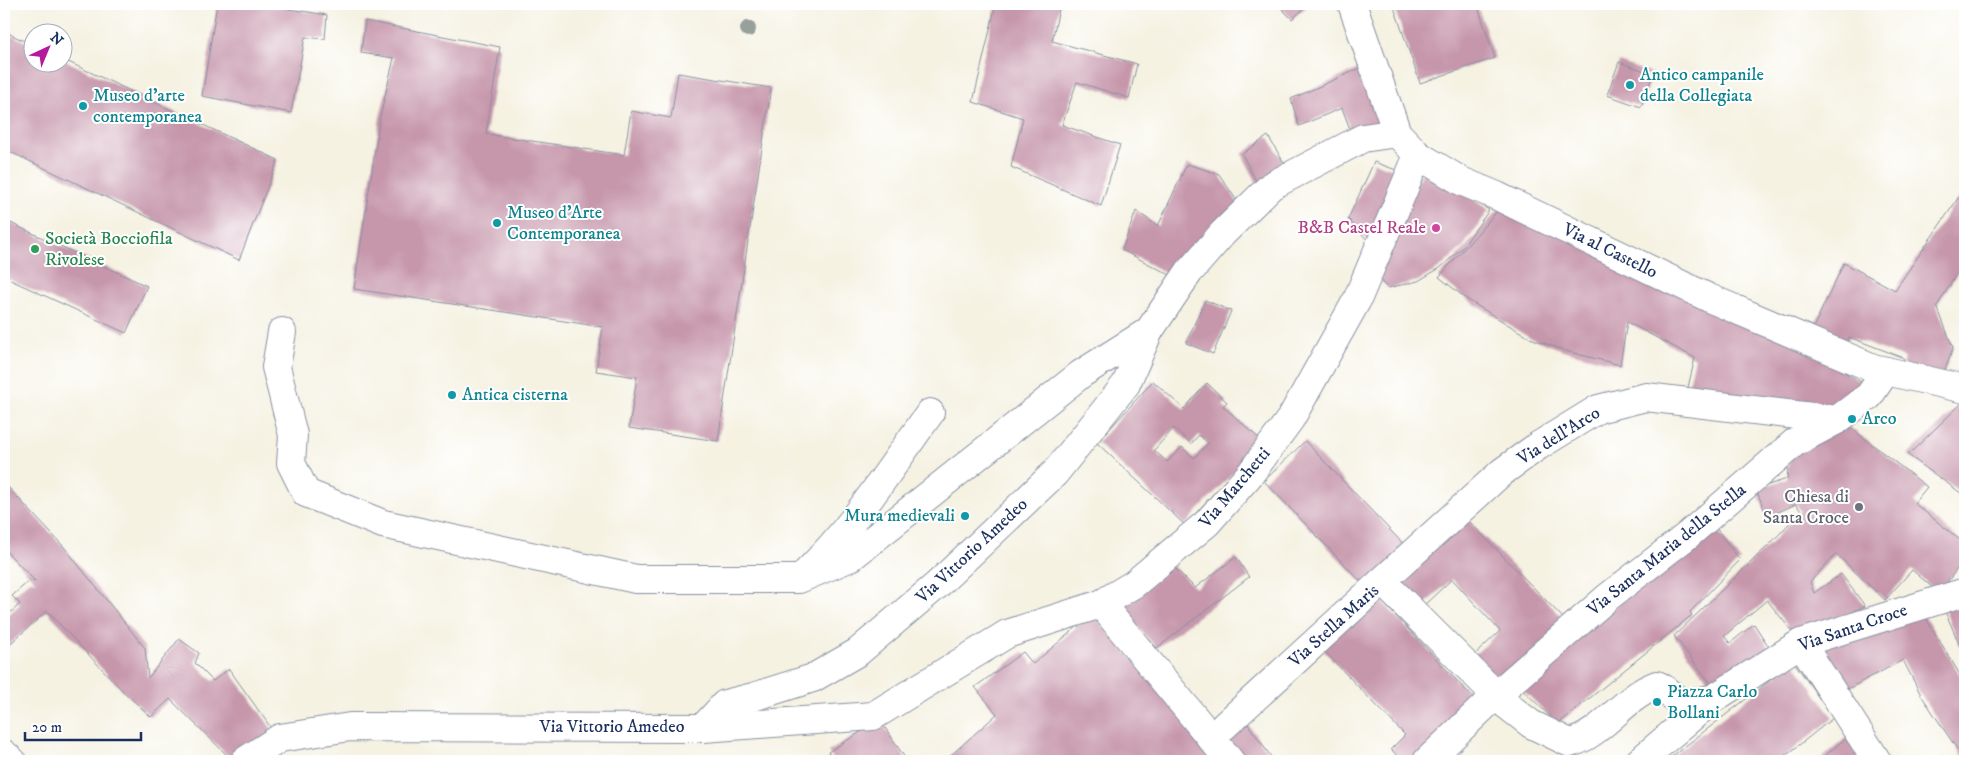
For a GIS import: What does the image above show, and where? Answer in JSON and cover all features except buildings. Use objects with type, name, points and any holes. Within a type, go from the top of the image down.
[{"type":"street","name":"Via al Castello","points":[[1352,4],[1397,133],[1418,155],[1461,181],[1497,196],[1709,298],[1872,368],[1965,389]]},
{"type":"street","name":"Via Vittorio Amedeo","points":[[245,761],[280,738],[350,727],[703,728],[725,704],[813,678],[858,652],[937,585],[1055,473],[1126,384],[1149,331],[1189,272],[1223,233],[1271,186],[1363,138],[1397,133]]},
{"type":"street","name":"Via Marchetti","points":[[703,728],[873,716],[1007,634],[1101,604],[1134,584],[1208,524],[1251,473],[1291,418],[1357,300],[1418,155]]},
{"type":"street","name":"Via Vittorio Amedeo","points":[[282,332],[276,367],[293,435],[291,463],[306,493],[383,524],[636,578],[799,579],[851,557],[1081,374],[1149,331]]},
{"type":"street","name":"Via Santa Maria della Stella","points":[[1427,761],[1496,695],[1608,597],[1688,535],[1794,444],[1837,420],[1868,396],[1886,371]]},
{"type":"street","name":"Via dell'Arco","points":[[1382,581],[1502,472],[1538,446],[1598,409],[1646,397],[1837,420]]},
{"type":"street","points":[[799,579],[820,559],[861,508],[930,414]]},
{"type":"street","name":"Via Stella Maris","points":[[1211,738],[1382,581],[1496,695]]},
{"type":"street","name":"Via Santa Croce","points":[[1718,696],[1801,643],[1965,592]]},
{"type":"street","points":[[1101,604],[1230,761]]},
{"type":"street","points":[[1801,643],[1877,761]]},
{"type":"street","points":[[1496,695],[1531,724],[1570,743],[1582,740],[1628,702],[1648,688],[1657,685],[1665,688],[1677,700],[1691,704],[1718,696]]},
{"type":"street","points":[[1640,761],[1718,696]]},
{"type":"street","points":[[4,754],[12,761]]},
{"type":"place","name":"Antico campanile della Collegiata","points":[[1630,85]]},
{"type":"place","name":"Museo d'arte contemporanea","points":[[83,106]]},
{"type":"place","name":"Museo d'Arte Contemporanea","points":[[497,223]]},
{"type":"place","name":"B&B Castel Reale","points":[[1436,228]]},
{"type":"place","name":"Società Bocciofila Rivolese","points":[[35,249]]},
{"type":"place","name":"Antica cisterna","points":[[452,395]]},
{"type":"place","name":"Arco","points":[[1852,419]]},
{"type":"place","name":"Chiesa di Santa Croce","points":[[1859,507]]},
{"type":"place","name":"Mura medievali","points":[[965,516]]},
{"type":"place","name":"Piazza Carlo Bollani","points":[[1657,702]]}]
